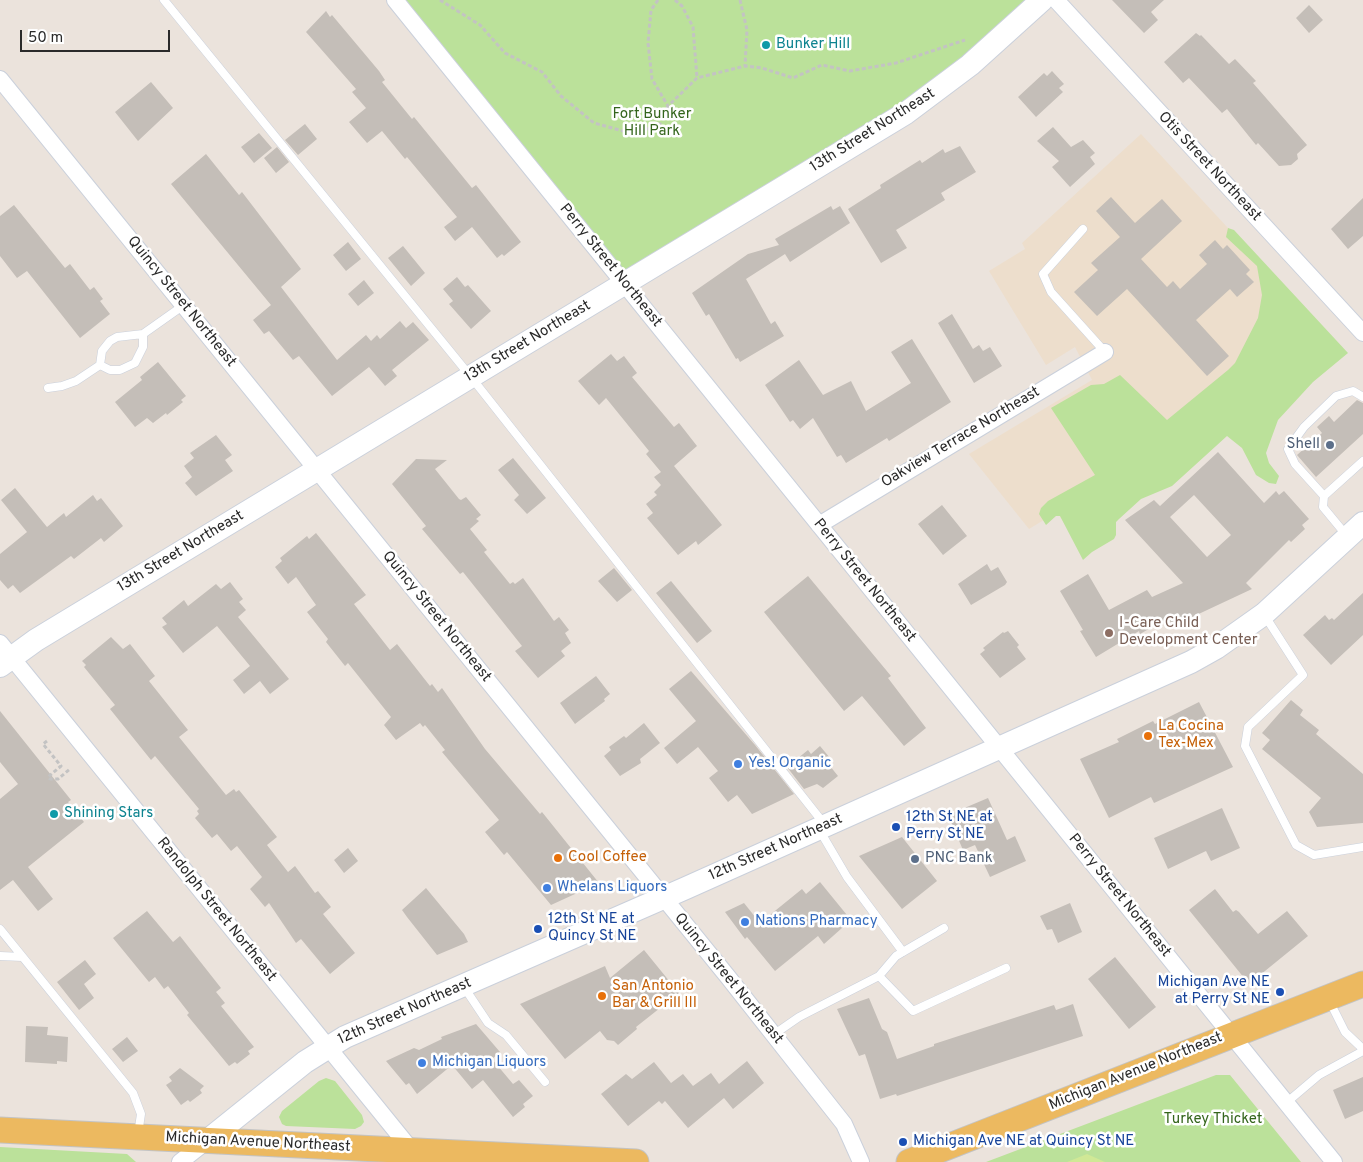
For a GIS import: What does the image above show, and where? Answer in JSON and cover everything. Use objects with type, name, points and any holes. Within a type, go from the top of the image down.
[{"type":"main road","name":"Michigan Avenue Northeast","points":[[909,1162],[1230,1034],[1363,984]]},
{"type":"main road","name":"Michigan Avenue Northeast","points":[[0,1130],[636,1162]]},
{"type":"street","name":"Perry Street Northeast","points":[[395,0],[1334,1162]]},
{"type":"street","name":"13th Street Northeast","points":[[4,656],[471,377],[906,113],[949,82],[983,54],[1042,0]]},
{"type":"street","name":"Otis Street Northeast","points":[[1056,0],[1363,333]]},
{"type":"street","name":"Quincy Street Northeast","points":[[0,79],[774,1035],[844,1124],[861,1162]]},
{"type":"street","name":"Oakview Terrace Northeast","points":[[819,525],[1105,352]]},
{"type":"street","name":"12th Street Northeast","points":[[180,1162],[290,1074],[345,1037],[663,899],[1191,662],[1216,648],[1264,614],[1356,530]]},
{"type":"street","name":"Randolph Street Northeast","points":[[4,656],[413,1152]]},
{"type":"lane","points":[[164,0],[471,377],[822,828],[847,877],[903,952]]},
{"type":"lane","points":[[1083,229],[1044,274],[1051,292],[1105,352]]},
{"type":"lane","points":[[48,388],[76,381],[100,365],[102,351],[110,341],[117,337],[143,334],[184,305]]},
{"type":"lane","points":[[100,365],[110,370],[120,370],[135,363],[143,348],[143,334]]},
{"type":"lane","points":[[1324,496],[1295,464],[1288,449],[1304,427],[1336,396],[1353,391],[1363,397]]},
{"type":"lane","points":[[1356,530],[1323,507],[1324,496],[1363,461]]},
{"type":"lane","points":[[1264,614],[1303,675],[1248,727],[1246,746],[1296,845],[1314,855],[1363,847]]},
{"type":"lane","points":[[774,1035],[799,1017],[880,976],[896,956],[944,928]]},
{"type":"lane","points":[[0,930],[133,1094],[141,1114],[137,1136]]},
{"type":"lane","points":[[0,956],[22,957]]},
{"type":"lane","points":[[880,976],[912,1011],[1006,968]]},
{"type":"lane","points":[[462,986],[488,1023],[506,1035],[545,1082]]},
{"type":"lane","points":[[1286,1103],[1318,1076],[1363,1050],[1345,1032],[1328,997]]},
{"type":"path","points":[[440,0],[480,25],[505,53],[542,72],[560,96],[594,123],[634,134],[660,124],[668,106],[697,78],[745,66],[762,68],[793,78],[822,65],[850,71],[896,64],[966,39],[983,54]]},
{"type":"path","points":[[658,0],[651,10],[648,43],[652,79],[668,106]]},
{"type":"path","points":[[676,0],[682,6],[693,27],[697,78]]},
{"type":"path","points":[[740,0],[747,30],[745,66]]},
{"type":"path","points":[[47,741],[44,744],[61,766],[48,777],[50,779],[58,779],[70,769]]},
{"type":"shaded area","points":[[1141,134],[1327,335],[1156,487],[1073,537],[1057,512],[1029,529],[969,454],[1092,380],[1075,347],[1046,365],[989,271],[1025,249],[1022,243]]},
{"type":"green space","name":"Fort Bunker Hill Park","points":[[395,0],[1042,0],[983,54],[624,284]]},
{"type":"green space","points":[[1228,228],[1234,230],[1348,353],[1313,382],[1278,420],[1266,453],[1269,463],[1279,476],[1276,484],[1269,483],[1256,475],[1242,448],[1227,436],[1172,486],[1141,499],[1116,522],[1116,535],[1114,539],[1092,552],[1083,560],[1060,516],[1056,516],[1046,525],[1039,514],[1041,508],[1048,501],[1095,475],[1051,408],[1091,385],[1104,384],[1120,375],[1167,420],[1235,363],[1258,318],[1262,295],[1257,266],[1226,237]]},
{"type":"green space","name":"Turkey Thicket","points":[[1216,1075],[1230,1075],[1301,1162],[986,1162]]},
{"type":"green space","points":[[326,1078],[335,1081],[362,1115],[364,1122],[361,1126],[355,1129],[286,1126],[282,1124],[279,1117],[282,1111],[319,1081]]},
{"type":"green space","points":[[0,1147],[127,1154],[136,1162],[0,1162]]},
{"type":"green space","points":[[1087,1154],[1105,1162],[1067,1162]]},
{"type":"building","points":[[1112,0],[1164,0],[1151,12],[1158,20],[1144,33]]},
{"type":"building","points":[[1309,5],[1323,20],[1309,33],[1296,18]]},
{"type":"building","points":[[326,11],[330,17],[332,15],[379,71],[385,80],[382,82],[412,119],[414,117],[472,188],[476,185],[521,242],[504,256],[502,254],[497,258],[472,227],[455,241],[444,227],[457,217],[407,157],[405,159],[382,131],[367,143],[349,122],[366,108],[352,92],[356,89],[306,32]]},
{"type":"building","points":[[1196,33],[1201,35],[1229,64],[1235,59],[1256,81],[1253,83],[1307,145],[1297,154],[1298,159],[1291,165],[1279,166],[1258,143],[1256,145],[1227,109],[1222,113],[1189,78],[1183,83],[1164,62]]},
{"type":"building","points":[[1052,71],[1064,84],[1059,88],[1063,92],[1036,117],[1018,97],[1044,73],[1047,76]]},
{"type":"building","points":[[151,82],[173,108],[138,141],[115,112]]},
{"type":"building","points":[[305,124],[317,139],[298,155],[285,140]]},
{"type":"building","points":[[1053,127],[1071,147],[1083,140],[1095,153],[1090,157],[1095,164],[1070,187],[1052,167],[1059,161],[1037,141]]},
{"type":"building","points":[[259,133],[272,148],[254,163],[241,147]]},
{"type":"building","points":[[960,146],[976,172],[941,193],[945,200],[896,230],[907,248],[881,263],[848,209],[881,188],[880,185],[920,160],[922,163],[943,149],[945,153]]},
{"type":"building","points":[[277,147],[289,162],[276,173],[264,158]]},
{"type":"building","points":[[206,154],[239,195],[242,192],[301,269],[281,287],[337,360],[366,335],[371,341],[377,335],[380,339],[400,321],[406,328],[413,322],[429,340],[392,370],[397,376],[385,386],[369,367],[332,396],[299,356],[293,360],[269,331],[264,334],[253,320],[271,305],[171,184]]},
{"type":"building","points":[[1111,197],[1135,223],[1162,199],[1182,221],[1141,259],[1167,287],[1173,281],[1180,289],[1207,264],[1199,255],[1215,240],[1223,249],[1227,245],[1250,270],[1246,274],[1254,282],[1237,297],[1230,289],[1196,320],[1229,356],[1207,376],[1127,289],[1097,316],[1074,292],[1098,270],[1091,263],[1120,237],[1096,211]]},
{"type":"building","points":[[1363,198],[1363,236],[1348,249],[1331,229]]},
{"type":"building","points":[[14,205],[65,268],[70,264],[90,290],[94,287],[103,299],[100,301],[110,314],[80,338],[27,271],[17,278],[0,256],[0,216]]},
{"type":"building","points":[[831,206],[833,210],[840,206],[850,223],[790,262],[785,254],[746,279],[771,324],[775,321],[784,336],[740,362],[738,358],[736,359],[709,314],[706,316],[692,293],[748,254],[779,245],[775,239]]},
{"type":"building","points":[[348,242],[361,259],[346,271],[333,255]]},
{"type":"building","points":[[403,246],[425,273],[411,286],[388,258]]},
{"type":"building","points":[[457,277],[465,287],[468,285],[491,311],[471,329],[449,304],[453,301],[443,289]]},
{"type":"building","points":[[364,280],[374,293],[358,306],[348,294]]},
{"type":"building","points":[[952,314],[973,349],[979,345],[983,351],[990,347],[1002,366],[974,383],[938,323]]},
{"type":"building","points":[[912,339],[951,402],[889,441],[887,438],[846,463],[841,455],[837,457],[813,418],[800,429],[793,420],[790,422],[765,385],[799,360],[823,395],[851,381],[866,411],[911,383],[891,352]]},
{"type":"building","points":[[611,354],[617,361],[624,356],[637,373],[632,377],[674,427],[679,423],[697,446],[674,466],[722,525],[698,545],[696,541],[678,555],[647,518],[653,513],[646,504],[657,495],[654,492],[661,485],[654,477],[661,472],[646,454],[649,451],[606,398],[599,405],[578,381]]},
{"type":"building","points":[[158,362],[186,396],[181,400],[183,402],[167,415],[166,413],[153,423],[147,418],[135,427],[115,402],[142,380],[140,377]]},
{"type":"building","name":"Shell","points":[[1357,400],[1363,403],[1363,434],[1316,477],[1297,455],[1322,433],[1317,427],[1329,416],[1334,422]]},
{"type":"building","points":[[216,435],[232,455],[225,460],[233,471],[196,496],[185,483],[192,477],[184,466],[194,458],[190,453]]},
{"type":"building","points":[[1218,452],[1264,503],[1276,491],[1279,495],[1284,491],[1309,519],[1302,525],[1305,529],[1291,542],[1289,540],[1246,583],[1252,589],[1173,626],[1168,618],[1140,634],[1139,631],[1096,657],[1080,631],[1083,630],[1060,591],[1088,574],[1109,610],[1147,590],[1152,597],[1183,583],[1125,520],[1154,500],[1160,506]],"holes":[[[1194,495],[1231,535],[1207,557],[1170,517]]]},
{"type":"building","points":[[513,458],[546,498],[527,514],[514,500],[519,495],[498,470]]},
{"type":"building","points":[[416,459],[447,460],[435,469],[459,499],[461,500],[466,497],[481,515],[476,519],[479,521],[470,529],[487,550],[484,552],[510,584],[513,582],[515,584],[523,578],[554,621],[559,617],[569,630],[565,633],[571,643],[561,651],[565,656],[538,678],[515,651],[522,646],[463,572],[460,574],[422,529],[426,526],[392,484]]},
{"type":"building","points":[[15,488],[47,527],[64,513],[66,517],[93,495],[97,501],[101,498],[123,526],[104,542],[101,538],[74,559],[71,556],[20,593],[13,585],[8,589],[0,580],[0,554],[27,532],[1,500]]},
{"type":"building","points":[[942,505],[967,536],[943,555],[918,524]]},
{"type":"building","points":[[316,533],[366,595],[354,604],[390,650],[397,644],[430,686],[432,684],[438,692],[442,688],[485,749],[540,814],[542,812],[599,883],[551,905],[507,852],[504,855],[485,832],[499,820],[442,752],[445,750],[425,725],[423,727],[420,723],[396,740],[384,725],[391,717],[348,663],[345,666],[326,642],[328,639],[307,612],[316,605],[296,577],[288,584],[275,567],[282,561],[280,558],[307,536],[309,539]]},
{"type":"building","points":[[987,564],[991,571],[998,567],[1007,582],[971,605],[958,584]]},
{"type":"building","points":[[614,568],[632,590],[617,602],[598,581]]},
{"type":"building","points":[[808,576],[891,676],[888,678],[926,728],[904,746],[862,696],[844,711],[764,612]]},
{"type":"building","points":[[671,581],[712,631],[697,643],[656,593]]},
{"type":"building","points":[[230,582],[243,599],[239,602],[246,610],[238,617],[289,679],[270,694],[260,681],[244,694],[233,680],[250,666],[217,626],[183,653],[162,627],[167,624],[162,618],[184,600],[188,606],[216,584],[221,589]]},
{"type":"building","points":[[1363,593],[1363,635],[1331,665],[1303,635],[1325,615],[1329,620],[1332,618],[1334,620]]},
{"type":"building","points":[[1008,631],[1019,645],[1017,647],[1026,659],[1000,678],[980,654],[985,650],[983,648],[1003,632]]},
{"type":"building","points":[[111,637],[123,649],[130,644],[155,676],[149,681],[188,730],[179,737],[226,795],[234,789],[236,792],[239,790],[277,837],[267,845],[288,872],[295,866],[315,893],[318,891],[331,907],[323,914],[355,953],[330,974],[301,939],[296,943],[269,903],[265,907],[250,889],[262,877],[237,846],[231,851],[217,834],[212,838],[195,818],[199,814],[197,811],[199,809],[155,756],[151,760],[110,709],[115,705],[84,667],[86,665],[82,661]]},
{"type":"building","points":[[691,671],[755,745],[794,794],[752,814],[737,795],[728,802],[709,778],[718,771],[698,747],[677,764],[664,748],[696,721],[669,689]]},
{"type":"building","points":[[596,676],[610,694],[604,699],[605,701],[575,724],[560,703]]},
{"type":"building","points":[[1291,700],[1303,710],[1300,715],[1319,730],[1316,734],[1363,774],[1363,823],[1317,827],[1309,812],[1321,798],[1262,749],[1270,740],[1262,733]]},
{"type":"building","points":[[1199,702],[1233,767],[1154,803],[1151,797],[1109,818],[1080,759],[1119,742],[1117,739],[1153,721],[1155,724]]},
{"type":"building","name":"Shining Stars","points":[[0,711],[71,800],[68,802],[84,822],[28,867],[53,899],[38,911],[13,880],[0,890],[0,799],[18,784],[0,762]]},
{"type":"building","points":[[644,723],[660,743],[640,759],[641,763],[620,776],[604,756],[611,750],[609,747],[624,736],[626,738]]},
{"type":"building","points":[[820,746],[830,758],[826,761],[838,776],[823,788],[817,784],[804,789],[787,767],[808,750],[811,754]]},
{"type":"building","points":[[988,798],[1007,840],[1015,836],[1026,861],[990,877],[975,845],[963,850],[948,815]]},
{"type":"building","points":[[1222,808],[1240,848],[1211,861],[1206,851],[1168,869],[1154,838]]},
{"type":"building","points":[[902,837],[937,881],[902,909],[859,856]]},
{"type":"building","points":[[348,848],[358,861],[344,873],[334,860]]},
{"type":"building","points":[[820,882],[851,920],[824,944],[818,936],[775,971],[747,937],[745,939],[725,912],[744,903],[760,923],[802,889],[806,894]]},
{"type":"building","points":[[426,888],[464,934],[468,942],[437,955],[407,917],[402,910]]},
{"type":"building","points":[[1215,889],[1233,912],[1236,910],[1239,912],[1258,934],[1287,911],[1308,936],[1249,984],[1189,910]]},
{"type":"building","points":[[1070,903],[1082,932],[1058,943],[1052,929],[1047,930],[1040,916]]},
{"type":"building","points":[[147,911],[173,942],[180,936],[221,988],[216,992],[225,1003],[221,1006],[254,1047],[248,1051],[250,1054],[237,1064],[235,1062],[229,1066],[187,1015],[189,1013],[168,986],[164,989],[155,977],[149,982],[113,938]]},
{"type":"building","points":[[644,950],[679,993],[636,1027],[637,1029],[618,1045],[614,1041],[607,1040],[600,1031],[565,1059],[520,1004],[605,966],[610,978]]},
{"type":"building","points":[[1115,957],[1156,1007],[1129,1029],[1088,979]]},
{"type":"building","points":[[85,960],[96,974],[84,984],[94,998],[79,1010],[57,982]]},
{"type":"building","points":[[869,998],[882,1029],[887,1032],[897,1059],[934,1046],[934,1044],[1054,1005],[1056,1010],[1073,1004],[1083,1036],[897,1096],[896,1094],[880,1099],[865,1054],[859,1056],[837,1009]]},
{"type":"building","points":[[476,1024],[500,1052],[492,1059],[513,1084],[519,1080],[533,1096],[523,1104],[525,1107],[513,1117],[483,1080],[472,1089],[452,1065],[417,1094],[409,1083],[406,1085],[386,1061],[414,1048],[419,1050],[442,1039],[441,1037]]},
{"type":"building","points":[[26,1026],[48,1027],[47,1035],[68,1037],[67,1062],[57,1061],[57,1064],[25,1062]]},
{"type":"building","points":[[127,1037],[138,1051],[123,1062],[112,1049]]},
{"type":"building","points":[[747,1061],[764,1083],[733,1109],[724,1098],[688,1128],[665,1101],[662,1104],[659,1101],[628,1126],[601,1094],[626,1074],[632,1079],[654,1062],[671,1083],[683,1074],[693,1086],[711,1073],[719,1084]]},
{"type":"building","points":[[180,1068],[204,1086],[200,1090],[202,1093],[190,1102],[188,1100],[181,1105],[166,1085],[172,1081],[169,1077]]},
{"type":"building","points":[[1363,1077],[1363,1111],[1345,1119],[1333,1090]]},
{"type":"place","name":"Bunker Hill","points":[[766,45]]},
{"type":"place","name":"Shell","points":[[1330,445]]},
{"type":"place","name":"I-Care Child Development Center","points":[[1109,633]]},
{"type":"place","name":"La Cocina Tex-Mex","points":[[1148,736]]},
{"type":"place","name":"Yes! Organic","points":[[738,764]]},
{"type":"place","name":"Shining Stars","points":[[54,814]]},
{"type":"place","name":"12th St NE at Perry St NE","points":[[896,827]]},
{"type":"place","name":"Cool Coffee","points":[[558,858]]},
{"type":"place","name":"PNC Bank","points":[[915,859]]},
{"type":"place","name":"Whelans Liquors","points":[[547,888]]},
{"type":"place","name":"Nations Pharmacy","points":[[745,922]]},
{"type":"place","name":"12th St NE at Quincy St NE","points":[[538,929]]},
{"type":"place","name":"Michigan Ave NE at Perry St NE","points":[[1280,992]]},
{"type":"place","name":"San Antonio Bar & Grill III","points":[[602,996]]},
{"type":"place","name":"Michigan Liquors","points":[[422,1063]]},
{"type":"place","name":"Michigan Ave NE at Quincy St NE","points":[[903,1142]]}]
